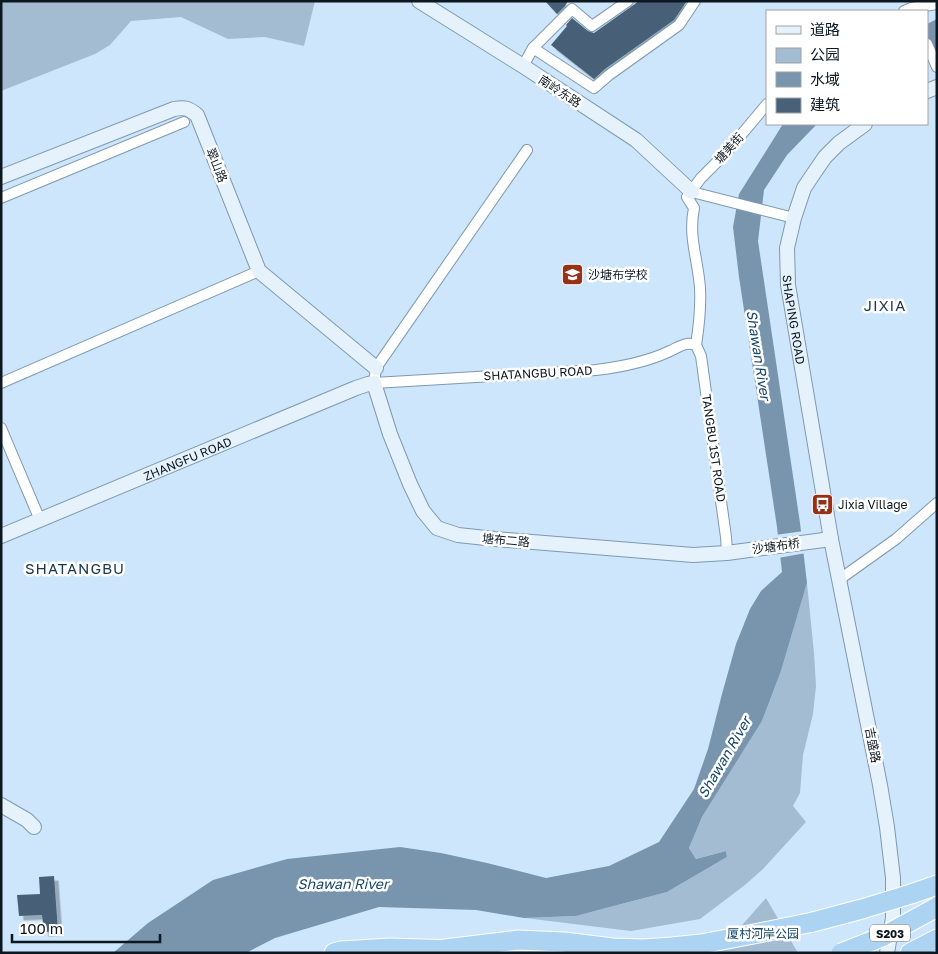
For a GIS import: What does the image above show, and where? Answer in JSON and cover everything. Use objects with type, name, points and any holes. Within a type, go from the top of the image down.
[{"type":"highway","points":[[445,949],[518,940],[564,942],[613,948],[672,948],[813,922],[862,909],[937,885]]},
{"type":"highway","name":"S203","points":[[841,953],[882,938],[937,907]]},
{"type":"highway","name":"S203","points":[[910,953],[937,939]]},
{"type":"highway","points":[[334,953],[390,948],[445,949],[494,953]]},
{"type":"street","name":"南岭东路","points":[[419,1],[636,140],[692,192]]},
{"type":"street","points":[[523,66],[534,48],[574,5],[592,26],[628,1]]},
{"type":"street","points":[[534,48],[594,88],[609,75],[679,25],[696,1]]},
{"type":"street","points":[[909,8],[937,4]]},
{"type":"street","points":[[928,46],[936,64]]},
{"type":"street","name":"塘美街","points":[[692,192],[701,178],[726,153],[766,105]]},
{"type":"street","name":"翠山路","points":[[1,178],[174,109],[189,109],[197,115],[260,271],[376,368]]},
{"type":"street","points":[[1,198],[184,122]]},
{"type":"street","name":"SHAPING ROAD","points":[[824,540],[788,285],[787,248],[804,188],[825,157],[864,125]]},
{"type":"street","points":[[374,383],[376,368],[527,150]]},
{"type":"street","points":[[696,345],[700,313],[700,287],[693,246],[692,217],[694,208],[687,197],[692,192],[794,218]]},
{"type":"street","points":[[1,383],[260,271]]},
{"type":"street","name":"SHATANGBU ROAD","points":[[374,383],[614,368],[664,354],[684,344],[691,343],[696,345]]},
{"type":"street","name":"TANGBU 1ST ROAD","points":[[696,345],[701,356],[726,537],[731,552]]},
{"type":"street","name":"ZHANGFU ROAD","points":[[1,536],[356,388],[374,383]]},
{"type":"street","name":"塘布二路","points":[[374,383],[390,434],[410,484],[423,511],[437,528],[458,535],[495,539],[693,554],[731,552]]},
{"type":"street","points":[[1,428],[40,520]]},
{"type":"street","points":[[840,579],[896,539],[937,503]]},
{"type":"street","name":"沙塘布桥","points":[[731,552],[824,540]]},
{"type":"street","name":"吉盛路","points":[[824,540],[840,579],[887,828],[893,878],[893,918],[887,953]]},
{"type":"street","points":[[1,805],[27,820],[34,827]]},
{"type":"green space","points":[[1,1],[315,1],[304,46],[265,37],[228,39],[181,17],[131,21],[110,45],[95,54],[1,91]]},
{"type":"green space","points":[[807,583],[816,686],[813,714],[803,755],[800,793],[793,806],[806,822],[763,869],[700,919],[631,931],[525,918],[576,916],[667,892],[727,857],[726,851],[696,859],[689,848],[702,817],[762,721],[781,671]]},
{"type":"green space","name":"厦村河岸公园","points":[[766,898],[798,953],[713,953],[721,949]]},
{"type":"water","points":[[937,19],[937,51],[928,55],[928,24]]},
{"type":"water","name":"Shawan River","points":[[782,125],[816,125],[787,155],[764,190],[758,241],[800,523],[807,583],[781,671],[762,721],[702,817],[689,848],[696,859],[726,851],[727,857],[667,892],[576,916],[524,918],[476,910],[379,907],[275,938],[246,953],[113,953],[148,923],[213,880],[287,859],[400,847],[441,853],[546,878],[609,866],[659,842],[694,789],[708,749],[736,644],[750,609],[761,591],[782,572],[733,227],[739,194]]},
{"type":"pier","points":[[804,531],[806,553],[778,558],[775,535]]},
{"type":"building","points":[[545,1],[568,1],[557,14]]},
{"type":"building","points":[[639,1],[687,1],[674,20],[605,69],[594,79],[551,45],[572,18],[588,31],[594,33]]},
{"type":"building","points":[[54,876],[58,931],[44,932],[42,915],[19,916],[17,895],[40,894],[39,877]]},
{"type":"place","name":"沙塘布学校","points":[[572,274]]},
{"type":"place","name":"Jixia Village","points":[[822,504]]},
{"type":"district","name":"JIXIA","points":[[885,305]]},
{"type":"district","name":"SHATANGBU","points":[[75,568]]}]
